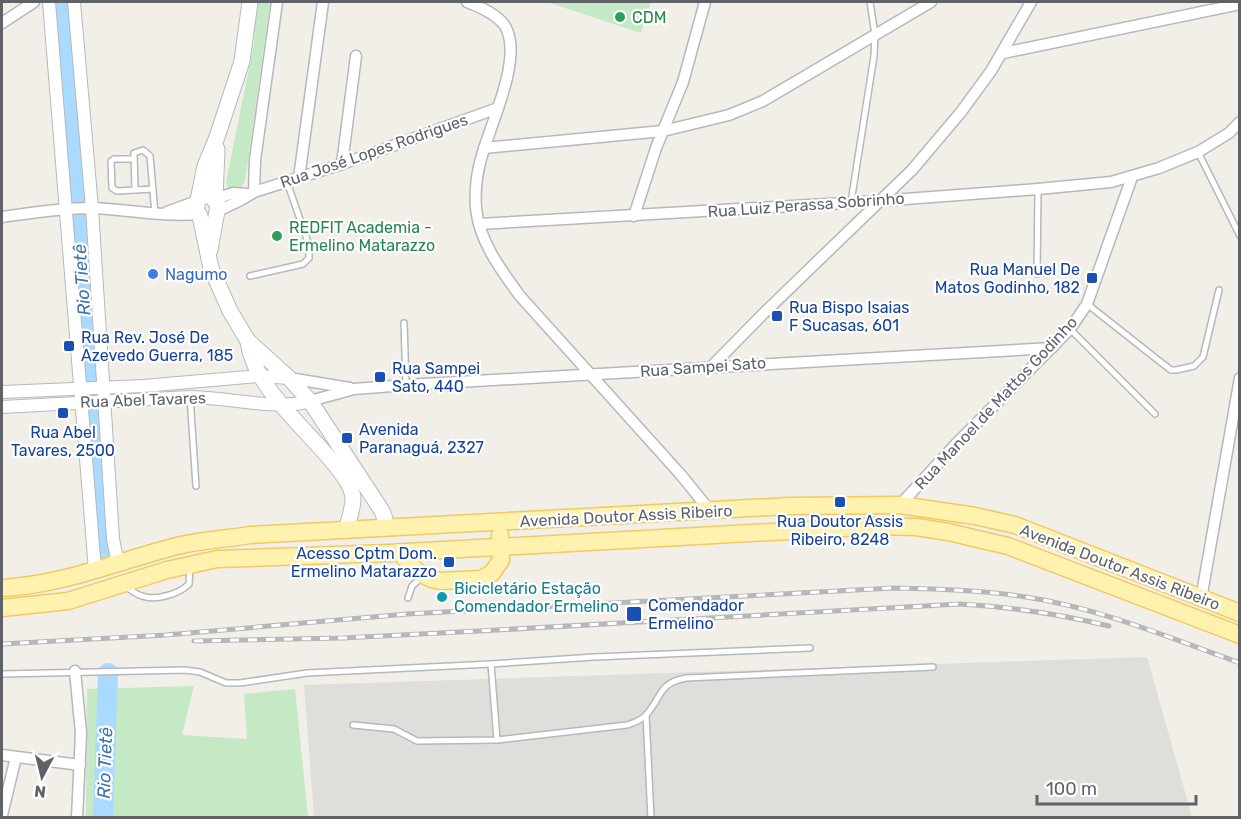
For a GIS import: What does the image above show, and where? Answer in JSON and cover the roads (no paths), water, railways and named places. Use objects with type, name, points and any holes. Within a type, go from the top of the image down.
[{"type":"main road","points":[[250,2],[242,61],[217,138],[205,166],[198,207],[209,256],[221,292],[248,341],[260,376],[326,452],[348,483],[353,498],[346,530]]},
{"type":"main road","points":[[209,256],[216,205],[217,138]]},
{"type":"main road","points":[[198,207],[208,195],[216,205]]},
{"type":"main road","points":[[248,341],[289,378],[310,401],[382,511],[385,519],[384,528],[374,539],[351,554]]},
{"type":"main road","name":"Avenida Doutor Assis Ribeiro","points":[[2,588],[46,583],[192,543],[250,536],[789,506],[900,505],[975,516],[1015,525],[1239,613]]},
{"type":"main road","points":[[399,552],[423,575],[441,580],[485,578],[500,564],[502,554],[499,523]]},
{"type":"main road","name":"Avenida Doutor Assis Ribeiro","points":[[102,592],[190,564],[217,559],[399,552],[878,526],[916,527],[1008,546],[1239,635]]},
{"type":"main road","points":[[2,608],[58,603],[102,592],[95,570]]},
{"type":"street","points":[[2,23],[34,2]]},
{"type":"street","points":[[49,2],[68,209],[95,570]]},
{"type":"street","points":[[74,2],[91,208],[102,402],[113,539],[118,563]]},
{"type":"street","points":[[252,193],[277,2]]},
{"type":"street","points":[[299,178],[323,2]]},
{"type":"street","points":[[467,2],[495,15],[504,24],[508,33],[509,61],[506,80],[484,148],[476,187],[479,224],[489,250],[509,281],[711,512]]},
{"type":"street","points":[[634,216],[663,131],[683,82],[705,2]]},
{"type":"street","points":[[484,148],[663,131],[729,115],[763,101],[931,2]]},
{"type":"street","points":[[712,366],[912,170],[954,121],[1003,53],[1030,2]]},
{"type":"street","points":[[1003,53],[1239,4]]},
{"type":"street","points":[[342,164],[356,56]]},
{"type":"street","name":"Rua José Lopes Rodrigues","points":[[216,205],[241,201],[252,193],[342,164],[498,108]]},
{"type":"street","points":[[1132,177],[1198,152],[1229,133],[1239,122]]},
{"type":"street","name":"Rua Luiz Perassa Sobrinho","points":[[479,224],[879,201],[1038,189],[1111,182],[1132,177]]},
{"type":"street","name":"Rua Manoel de Mattos Godinho","points":[[900,505],[957,443],[1070,329],[1087,304],[1132,177]]},
{"type":"street","points":[[2,216],[91,208],[158,214],[198,207]]},
{"type":"street","name":"Rua Sampei Sato","points":[[310,401],[354,389],[406,384],[1052,348]]},
{"type":"street","name":"Rua Abel Tavares","points":[[2,392],[209,381],[260,376],[289,378]]},
{"type":"street","name":"Rua Sampei Sato","points":[[289,378],[354,389]]},
{"type":"street","points":[[1201,599],[1239,378]]},
{"type":"street","points":[[209,381],[212,397]]},
{"type":"street","name":"Rua Abel Tavares","points":[[2,407],[212,397],[284,405],[310,401]]},
{"type":"street","points":[[75,671],[81,733],[77,818]]},
{"type":"street","points":[[2,755],[80,765]]},
{"type":"street","points":[[2,815],[16,757]]},
{"type":"lane","points":[[850,202],[872,76],[875,35],[870,2]]},
{"type":"lane","points":[[135,190],[133,159],[134,153],[138,150],[147,152],[150,156],[158,214]]},
{"type":"lane","points":[[1198,152],[1239,236]]},
{"type":"lane","points":[[133,159],[114,159],[109,164],[112,188],[117,191],[153,189]]},
{"type":"lane","points":[[250,276],[303,264],[309,258],[309,245],[288,182]]},
{"type":"lane","points":[[1037,274],[1038,189]]},
{"type":"lane","points":[[1087,304],[1171,370],[1194,366],[1203,357],[1219,290]]},
{"type":"lane","points":[[404,323],[406,384]]},
{"type":"lane","points":[[1070,329],[1155,414]]},
{"type":"lane","points":[[190,398],[196,486]]},
{"type":"lane","points":[[124,584],[143,597],[177,592],[189,584],[190,564]]},
{"type":"lane","points":[[408,598],[412,586],[423,575]]},
{"type":"lane","points":[[2,674],[185,670],[200,672],[226,682],[240,683],[307,673],[810,648]]},
{"type":"lane","points":[[491,664],[497,740]]},
{"type":"lane","points":[[353,724],[394,729],[417,741],[497,740],[627,725],[646,715],[663,688],[670,682],[686,678],[933,667]]},
{"type":"lane","points":[[646,715],[651,818]]},
{"type":"waterway","name":"Rio Tietê","points":[[62,10],[102,549]]},
{"type":"waterway","name":"Rio Tietê","points":[[103,818],[108,673]]},
{"type":"railway","points":[[2,644],[166,635],[407,614],[893,588],[976,591],[1053,602],[1107,616],[1240,663]]},
{"type":"railway","points":[[194,641],[343,638],[960,604],[1035,612],[1109,626]]},
{"type":"place","name":"CDM","points":[[620,17]]},
{"type":"place","name":"REDFIT Academia - Ermelino Matarazzo","points":[[277,236]]},
{"type":"place","name":"Nagumo","points":[[153,274]]},
{"type":"place","name":"Rua Manuel De Matos Godinho, 182","points":[[1092,278]]},
{"type":"place","name":"Rua Bispo Isaias F Sucasas, 601","points":[[777,316]]},
{"type":"place","name":"Rua Rev. José De Azevedo Guerra, 185","points":[[69,346]]},
{"type":"place","name":"Rua Sampei Sato, 440","points":[[380,377]]},
{"type":"place","name":"Rua Abel Tavares, 2500","points":[[63,413]]},
{"type":"place","name":"Avenida Paranaguá, 2327","points":[[347,438]]},
{"type":"place","name":"Rua Doutor Assis Ribeiro, 8248","points":[[840,502]]},
{"type":"place","name":"Acesso Cptm Dom. Ermelino Matarazzo","points":[[449,562]]},
{"type":"place","name":"Bicicletário Estação Comendador Ermelino","points":[[442,597]]},
{"type":"place","name":"Comendador Ermelino","points":[[634,614]]}]
